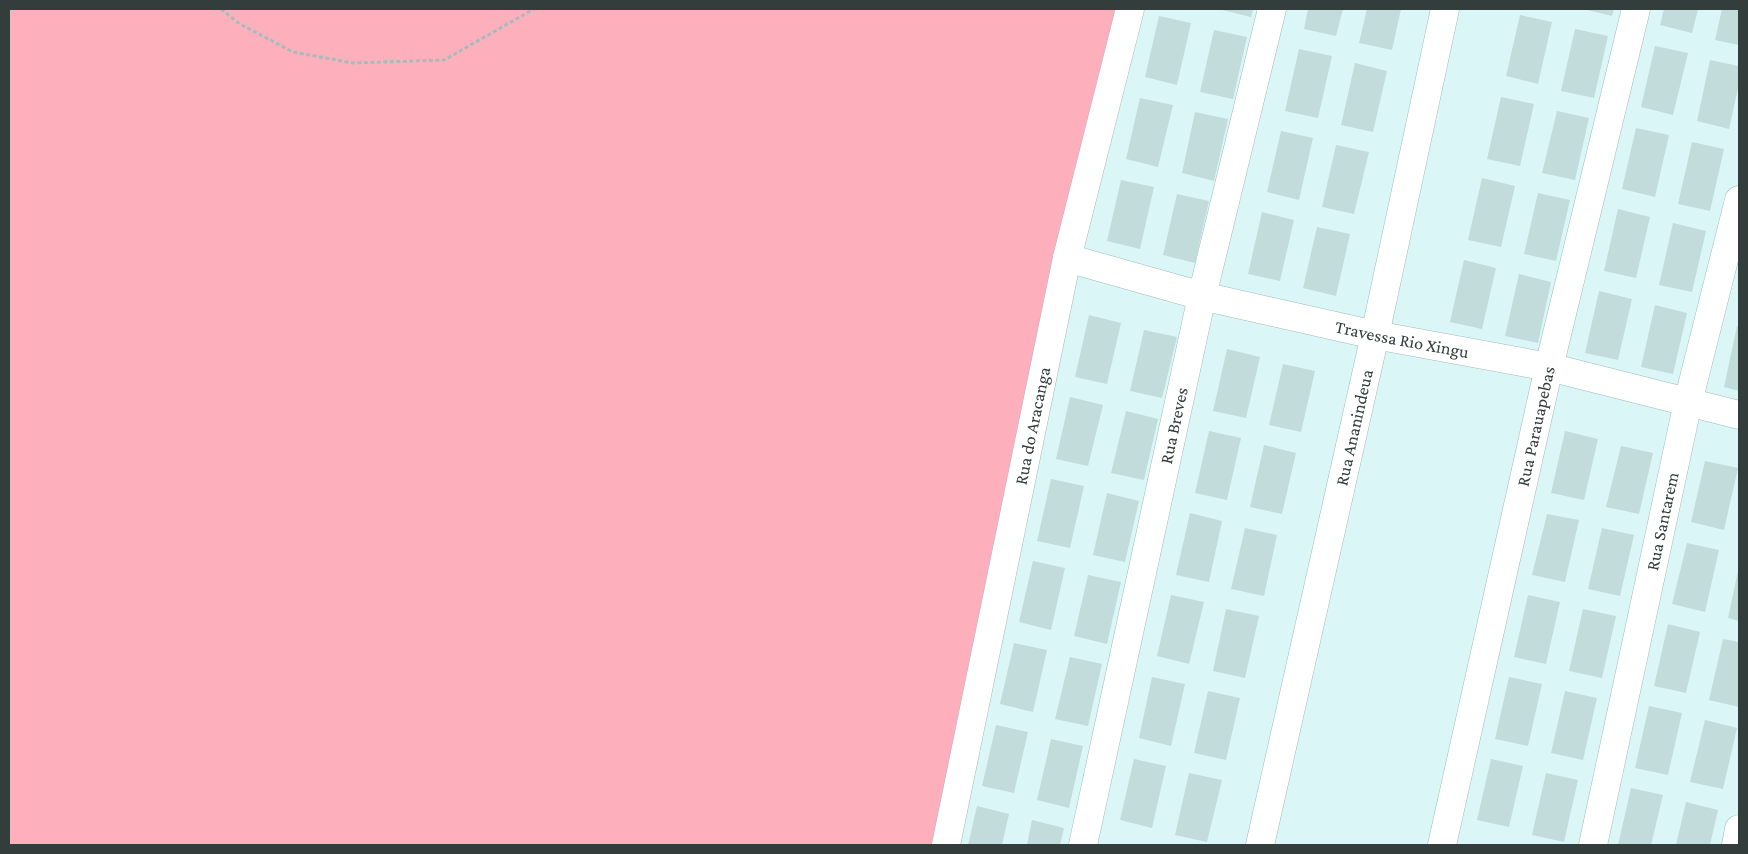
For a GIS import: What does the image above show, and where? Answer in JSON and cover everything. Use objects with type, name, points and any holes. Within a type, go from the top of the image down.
[{"type":"street","name":"Rua do Aracanga","points":[[946,845],[1066,258],[1130,9]]},
{"type":"street","name":"Rua Breves","points":[[1082,845],[1202,296],[1272,9]]},
{"type":"street","name":"Rua Ananindeua","points":[[1260,845],[1445,9]]},
{"type":"street","name":"Rua Parauapebas","points":[[1442,845],[1549,367],[1636,9]]},
{"type":"street","name":"Rua Santarem","points":[[1593,845],[1688,402],[1739,200]]},
{"type":"street","name":"Travessa Rio Xingu","points":[[1066,258],[1202,296],[1374,335],[1549,367],[1739,415]]},
{"type":"street","points":[[1736,845],[1739,829]]},
{"type":"path","points":[[221,9],[240,24],[293,52],[353,63],[444,60],[534,9]]},
{"type":"shaded area","points":[[9,9],[1126,9],[933,845],[9,845]]},
{"type":"building","points":[[1218,9],[1253,9],[1251,17]]},
{"type":"building","points":[[1308,9],[1343,9],[1336,36],[1304,29]]},
{"type":"building","points":[[1367,9],[1401,9],[1392,50],[1359,43]]},
{"type":"building","points":[[1583,9],[1614,9],[1612,16]]},
{"type":"building","points":[[1664,9],[1698,9],[1692,33],[1660,25]]},
{"type":"building","points":[[1722,9],[1739,9],[1739,45],[1715,40]]},
{"type":"building","points":[[1520,15],[1552,22],[1538,84],[1506,76]]},
{"type":"building","points":[[1159,16],[1191,23],[1177,85],[1145,77]]},
{"type":"building","points":[[1575,29],[1608,36],[1594,98],[1561,91]]},
{"type":"building","points":[[1214,30],[1247,37],[1233,99],[1200,92]]},
{"type":"building","points":[[1655,46],[1688,53],[1673,115],[1641,107]]},
{"type":"building","points":[[1299,49],[1332,56],[1318,118],[1285,111]]},
{"type":"building","points":[[1710,60],[1739,66],[1739,84],[1729,129],[1697,121]]},
{"type":"building","points":[[1355,63],[1387,71],[1373,132],[1341,125]]},
{"type":"building","points":[[1501,97],[1534,104],[1520,166],[1487,159]]},
{"type":"building","points":[[1140,98],[1173,105],[1158,167],[1126,159]]},
{"type":"building","points":[[1557,111],[1589,118],[1575,180],[1542,173]]},
{"type":"building","points":[[1195,112],[1228,119],[1214,181],[1182,173]]},
{"type":"building","points":[[1636,128],[1669,135],[1655,197],[1622,189]]},
{"type":"building","points":[[1281,131],[1313,138],[1299,200],[1267,192]]},
{"type":"building","points":[[1692,142],[1724,149],[1710,211],[1678,204]]},
{"type":"building","points":[[1336,145],[1369,152],[1354,214],[1322,207]]},
{"type":"building","points":[[1482,178],[1515,186],[1501,247],[1468,240]]},
{"type":"building","points":[[1121,180],[1154,187],[1140,249],[1107,241]]},
{"type":"building","points":[[1538,193],[1570,200],[1556,261],[1524,254]]},
{"type":"building","points":[[1177,194],[1209,201],[1195,263],[1163,255]]},
{"type":"building","points":[[1618,209],[1650,217],[1636,278],[1604,271]]},
{"type":"building","points":[[1262,212],[1294,220],[1280,281],[1248,274]]},
{"type":"building","points":[[1673,223],[1706,231],[1692,292],[1659,285]]},
{"type":"building","points":[[1317,227],[1350,234],[1336,296],[1303,288]]},
{"type":"building","points":[[1464,260],[1496,268],[1482,329],[1450,322]]},
{"type":"building","points":[[1519,274],[1551,282],[1538,343],[1505,336]]},
{"type":"building","points":[[1599,291],[1632,299],[1618,360],[1585,353]]},
{"type":"building","points":[[1655,305],[1687,313],[1673,374],[1641,367]]},
{"type":"building","points":[[1089,315],[1121,323],[1107,384],[1075,377]]},
{"type":"building","points":[[1737,326],[1739,326],[1739,391],[1724,387]]},
{"type":"building","points":[[1144,330],[1177,337],[1162,398],[1130,391]]},
{"type":"building","points":[[1227,349],[1260,357],[1246,418],[1213,411]]},
{"type":"building","points":[[1283,364],[1315,371],[1301,432],[1269,425]]},
{"type":"building","points":[[1070,397],[1103,405],[1088,466],[1056,459]]},
{"type":"building","points":[[1126,411],[1158,419],[1144,480],[1111,473]]},
{"type":"building","points":[[1209,431],[1241,438],[1227,500],[1195,493]]},
{"type":"building","points":[[1565,431],[1598,439],[1584,500],[1551,493]]},
{"type":"building","points":[[1264,445],[1296,453],[1282,514],[1250,507]]},
{"type":"building","points":[[1621,446],[1653,453],[1639,514],[1606,507]]},
{"type":"building","points":[[1705,461],[1738,468],[1724,530],[1691,522]]},
{"type":"building","points":[[1051,479],[1084,486],[1070,548],[1037,541]]},
{"type":"building","points":[[1107,493],[1139,501],[1125,562],[1093,555]]},
{"type":"building","points":[[1190,513],[1222,521],[1209,582],[1176,575]]},
{"type":"building","points":[[1547,514],[1579,520],[1565,582],[1532,575]]},
{"type":"building","points":[[1245,528],[1277,535],[1264,596],[1231,589]]},
{"type":"building","points":[[1602,528],[1634,535],[1620,596],[1588,589]]},
{"type":"building","points":[[1687,543],[1719,550],[1705,612],[1672,604]]},
{"type":"building","points":[[1033,561],[1065,568],[1051,630],[1019,622]]},
{"type":"building","points":[[1739,572],[1739,621],[1728,618]]},
{"type":"building","points":[[1088,575],[1121,582],[1107,644],[1074,636]]},
{"type":"building","points":[[1171,595],[1204,602],[1189,664],[1157,656]]},
{"type":"building","points":[[1528,595],[1560,602],[1546,664],[1514,657]]},
{"type":"building","points":[[1226,609],[1259,616],[1245,678],[1213,671]]},
{"type":"building","points":[[1583,609],[1616,616],[1602,678],[1569,671]]},
{"type":"building","points":[[1668,624],[1700,632],[1686,693],[1654,686]]},
{"type":"building","points":[[1723,639],[1739,642],[1739,707],[1709,700]]},
{"type":"building","points":[[1014,643],[1047,650],[1033,712],[1000,704]]},
{"type":"building","points":[[1070,657],[1102,664],[1088,726],[1055,719]]},
{"type":"building","points":[[1152,677],[1185,684],[1171,746],[1139,738]]},
{"type":"building","points":[[1509,677],[1542,684],[1528,746],[1495,739]]},
{"type":"building","points":[[1208,691],[1240,698],[1226,760],[1194,753]]},
{"type":"building","points":[[1565,691],[1597,698],[1583,760],[1551,753]]},
{"type":"building","points":[[1649,706],[1682,713],[1668,775],[1635,768]]},
{"type":"building","points":[[1705,720],[1737,728],[1723,789],[1690,782]]},
{"type":"building","points":[[996,725],[1028,732],[1014,793],[982,786]]},
{"type":"building","points":[[1051,739],[1083,746],[1069,808],[1037,800]]},
{"type":"building","points":[[1134,759],[1166,766],[1152,828],[1120,820]]},
{"type":"building","points":[[1491,759],[1523,766],[1509,827],[1477,820]]},
{"type":"building","points":[[1189,773],[1222,780],[1207,842],[1175,835]]},
{"type":"building","points":[[1546,773],[1578,780],[1564,842],[1532,835]]},
{"type":"building","points":[[1631,788],[1663,795],[1651,845],[1618,845]]},
{"type":"building","points":[[1686,802],[1718,810],[1710,845],[1676,845]]},
{"type":"building","points":[[977,806],[1009,814],[1002,845],[968,845]]},
{"type":"building","points":[[1032,820],[1064,828],[1060,845],[1027,845]]}]
